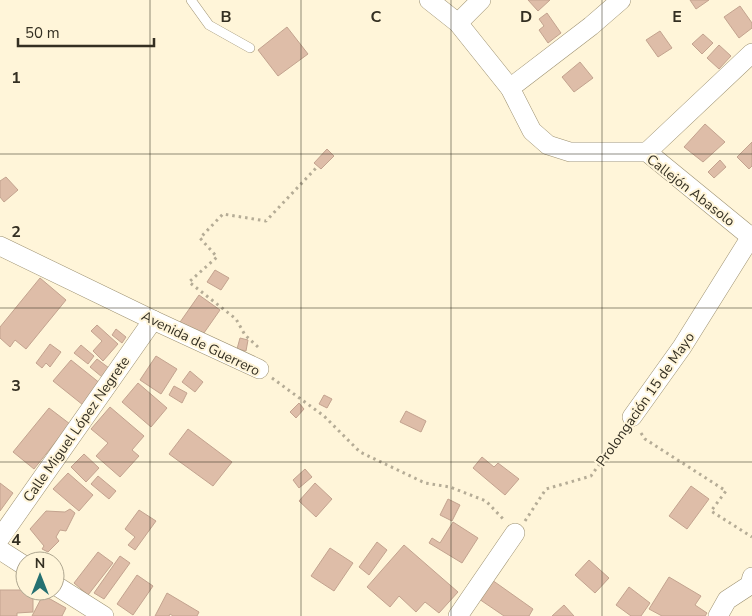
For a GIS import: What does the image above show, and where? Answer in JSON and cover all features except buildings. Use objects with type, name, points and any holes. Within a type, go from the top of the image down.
[{"type":"street","name":"Callejón Abasolo","points":[[429,0],[458,24],[510,88],[532,131],[548,145],[570,152],[647,152],[752,236]]},
{"type":"street","points":[[458,24],[480,0]]},
{"type":"street","points":[[510,88],[591,26],[621,0]]},
{"type":"street","points":[[647,152],[752,52]]},
{"type":"street","name":"Prolongación 15 de Mayo","points":[[632,417],[682,347],[752,236]]},
{"type":"street","name":"Avenida de Guerrero","points":[[0,246],[259,369]]},
{"type":"street","name":"Calle Miguel López Negrete","points":[[0,538],[153,320]]},
{"type":"street","points":[[458,616],[515,533]]},
{"type":"street","points":[[0,550],[15,560]]},
{"type":"street","points":[[718,616],[727,600],[750,585],[752,577]]},
{"type":"street","points":[[65,591],[104,616]]},
{"type":"lane","points":[[191,0],[209,25],[250,48]]},
{"type":"path","points":[[259,369],[261,350],[245,335],[236,319],[189,282],[217,257],[200,238],[223,214],[266,221],[316,168]]},
{"type":"path","name":"Avenida de Guerrero","points":[[259,369],[324,416],[360,452],[424,483],[450,487],[486,501],[515,533]]},
{"type":"path","points":[[632,417],[645,439],[726,492],[711,511],[752,537]]},
{"type":"path","name":"Prolongación 15 de Mayo","points":[[515,533],[546,489],[591,476],[632,417]]}]
